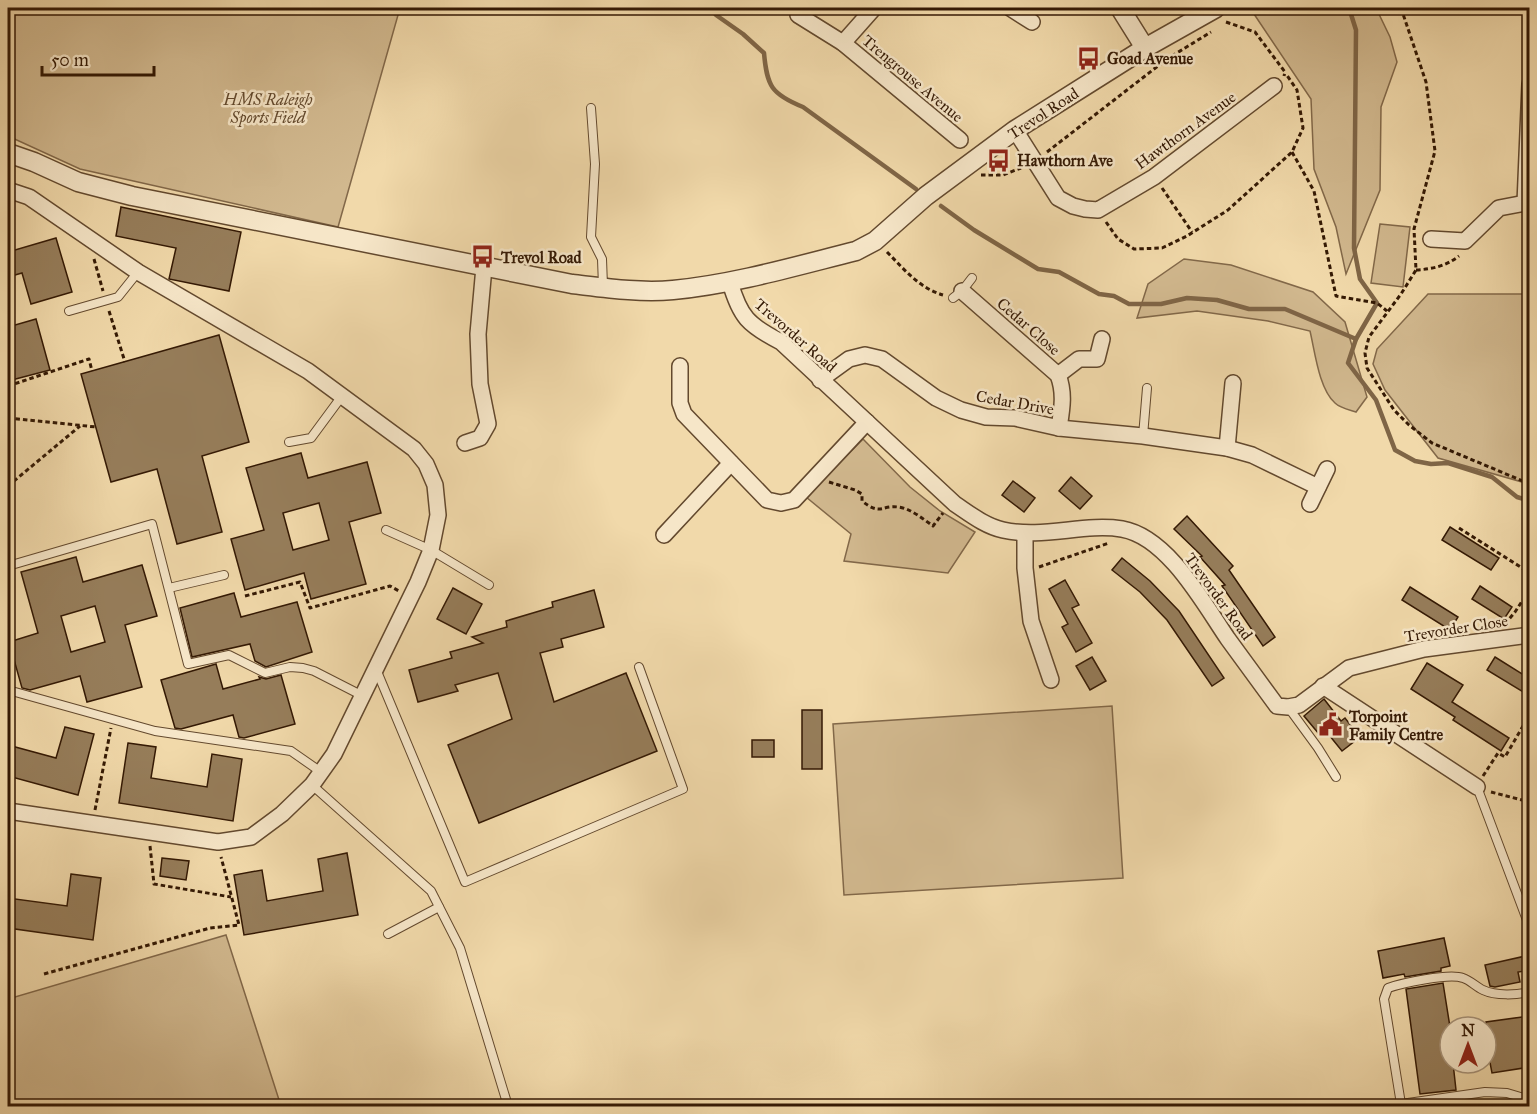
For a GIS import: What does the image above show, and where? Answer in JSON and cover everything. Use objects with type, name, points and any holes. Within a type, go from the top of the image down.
[{"type":"street","name":"Trengrouse Avenue","points":[[843,43],[874,8]]},
{"type":"street","points":[[1010,8],[1032,22]]},
{"type":"street","points":[[1120,8],[1144,48]]},
{"type":"street","name":"Trevol Road","points":[[8,153],[78,182],[132,196],[572,284],[633,291],[672,290],[730,282],[856,251],[875,241],[926,196],[1015,130],[1144,48],[1216,8]]},
{"type":"street","name":"Trengrouse Avenue","points":[[798,15],[843,43],[960,140]]},
{"type":"street","points":[[1431,238],[1465,241],[1499,208],[1527,203],[1530,84]]},
{"type":"street","name":"Hawthorn Avenue","points":[[1098,210],[1155,177],[1274,86]]},
{"type":"street","points":[[1015,130],[1058,198],[1085,210],[1098,210]]},
{"type":"street","points":[[8,190],[29,197],[138,272],[308,371],[408,443],[426,464],[435,485],[438,503],[435,538],[431,550],[411,597],[334,754],[312,785],[282,814],[251,837],[218,843],[8,812]]},
{"type":"street","points":[[465,443],[480,438],[488,424],[480,384],[478,333],[484,267]]},
{"type":"street","name":"Trevorder Road","points":[[730,282],[736,304],[743,317],[781,342],[952,502],[984,523],[1002,530],[1024,533],[1098,528],[1124,530],[1159,548],[1179,568],[1277,706],[1288,707]]},
{"type":"street","name":"Cedar Close","points":[[957,295],[1058,375],[1063,399],[1059,428]]},
{"type":"street","points":[[1058,375],[1079,359],[1097,359],[1102,339]]},
{"type":"street","name":"Cedar Drive","points":[[820,380],[849,359],[865,355],[882,359],[936,398],[961,410],[986,417],[1015,418],[1059,428],[1143,436],[1227,448],[1252,455],[1318,487]]},
{"type":"street","points":[[680,366],[680,403],[684,414],[767,500],[781,503],[794,500],[867,422]]},
{"type":"street","points":[[1227,448],[1233,383]]},
{"type":"street","points":[[664,535],[731,463]]},
{"type":"street","points":[[1310,504],[1327,469]]},
{"type":"street","points":[[1024,533],[1031,621],[1051,680]]},
{"type":"street","name":"Trevorder Close","points":[[1323,686],[1349,668],[1424,648],[1530,635]]},
{"type":"street","points":[[1288,707],[1299,705],[1323,686],[1477,787]]},
{"type":"lane","points":[[591,108],[595,164],[591,237],[602,259],[603,288]]},
{"type":"lane","points":[[69,311],[118,297],[138,272]]},
{"type":"lane","points":[[957,295],[972,278]]},
{"type":"lane","points":[[1143,436],[1147,388]]},
{"type":"lane","points":[[289,442],[312,438],[342,396]]},
{"type":"lane","points":[[8,566],[152,524],[188,664],[229,655],[265,673],[291,667],[303,668],[314,671],[363,696]]},
{"type":"lane","points":[[386,530],[431,550],[489,585]]},
{"type":"lane","points":[[169,588],[224,575]]},
{"type":"lane","points":[[376,669],[465,882],[683,789],[639,667]]},
{"type":"lane","points":[[8,690],[155,731],[291,751],[321,772]]},
{"type":"lane","points":[[1288,707],[1336,777]]},
{"type":"lane","points":[[312,785],[431,891],[460,948],[508,1107]]},
{"type":"lane","points":[[1477,787],[1530,928]]},
{"type":"lane","points":[[388,934],[439,907]]},
{"type":"lane","points":[[1401,1104],[1383,999],[1388,988],[1452,976],[1463,978],[1484,991],[1496,994],[1530,992]]},
{"type":"lane","points":[[1387,1107],[1485,1092],[1507,1093],[1530,1100]]},
{"type":"path","points":[[1401,8],[1426,82],[1435,151],[1414,229],[1416,270],[1369,337],[1365,352],[1367,368],[1394,410],[1408,426],[1432,443],[1530,484]]},
{"type":"path","points":[[965,167],[978,175],[1003,175],[1035,162],[1167,59],[1227,21],[1255,32],[1297,90],[1303,128],[1292,152],[1228,210],[1162,248],[1134,249],[1118,239],[1098,210]]},
{"type":"path","points":[[1274,86],[1285,72]]},
{"type":"path","points":[[1292,152],[1314,191],[1336,296],[1377,303],[1387,311]]},
{"type":"path","points":[[1155,177],[1193,232]]},
{"type":"path","points":[[875,241],[917,282],[934,293],[957,295]]},
{"type":"path","points":[[1416,270],[1448,265],[1470,249],[1465,241]]},
{"type":"path","points":[[8,386],[89,359],[92,371]]},
{"type":"path","points":[[8,418],[96,427]]},
{"type":"path","points":[[8,486],[80,426]]},
{"type":"path","points":[[815,478],[855,490],[862,494],[862,501],[874,509],[897,507],[907,509],[933,526],[952,502]]},
{"type":"path","points":[[1458,528],[1530,573]]},
{"type":"path","points":[[1026,571],[1136,535]]},
{"type":"path","points":[[245,596],[300,582],[310,608],[390,586],[411,597]]},
{"type":"path","points":[[1509,620],[1530,589]]},
{"type":"path","points":[[1530,714],[1505,757],[1498,753],[1477,787],[1506,798],[1530,802]]},
{"type":"path","points":[[93,824],[112,720]]},
{"type":"path","points":[[149,832],[154,884],[231,897]]},
{"type":"path","points":[[45,974],[210,928],[238,926],[218,843]]},
{"type":"green space","name":"HMS Raleigh Sports Field","points":[[8,8],[400,8],[338,227],[80,169],[8,136]]},
{"type":"green space","points":[[1260,8],[1376,8],[1390,37],[1397,62],[1381,107],[1380,190],[1346,274],[1336,227],[1314,169],[1311,99],[1254,14]]},
{"type":"green space","points":[[1380,224],[1410,227],[1403,287],[1371,283]]},
{"type":"green space","points":[[1184,259],[1231,265],[1313,292],[1345,322],[1367,397],[1356,412],[1335,403],[1325,389],[1318,370],[1310,331],[1268,321],[1197,311],[1137,318],[1148,284]]},
{"type":"green space","points":[[1428,294],[1529,294],[1529,484],[1438,458],[1385,390],[1373,364],[1377,349]]},
{"type":"green space","points":[[863,439],[910,487],[940,511],[975,532],[948,573],[844,561],[851,534],[806,497]]},
{"type":"green space","points":[[1112,706],[1123,878],[844,895],[833,724]]},
{"type":"green space","points":[[226,935],[281,1106],[8,1106],[8,999]]},
{"type":"building","points":[[121,207],[241,232],[229,291],[169,279],[176,248],[116,236]]},
{"type":"building","points":[[56,238],[72,292],[31,304],[22,273],[8,277],[8,252]]},
{"type":"building","points":[[36,319],[50,370],[8,381],[8,327]]},
{"type":"building","points":[[219,335],[249,442],[202,456],[222,532],[177,544],[157,469],[111,482],[81,374]]},
{"type":"building","points":[[301,453],[308,478],[367,462],[381,513],[349,522],[366,584],[311,599],[304,573],[245,590],[231,539],[264,530],[246,468]],"holes":[[[319,503],[329,540],[293,550],[283,513]]]},
{"type":"building","points":[[1071,477],[1092,496],[1080,509],[1059,491]]},
{"type":"building","points":[[1013,481],[1035,498],[1024,512],[1002,495]]},
{"type":"building","points":[[1187,516],[1233,566],[1229,570],[1275,637],[1263,646],[1222,586],[1225,585],[1200,557],[1202,556],[1174,529]]},
{"type":"building","points":[[1450,527],[1499,558],[1491,570],[1442,540]]},
{"type":"building","points":[[76,557],[83,582],[142,565],[157,616],[125,625],[142,687],[87,702],[80,676],[30,690],[22,688],[9,642],[38,633],[21,572]],"holes":[[[95,606],[105,642],[71,652],[61,616]]]},
{"type":"building","points":[[1122,558],[1150,581],[1179,611],[1224,678],[1212,686],[1167,620],[1140,592],[1112,570]]},
{"type":"building","points":[[1065,580],[1079,605],[1072,608],[1092,643],[1076,652],[1062,627],[1068,624],[1049,589]]},
{"type":"building","points":[[1480,586],[1512,607],[1504,619],[1472,599]]},
{"type":"building","points":[[1410,587],[1458,617],[1450,630],[1402,600]]},
{"type":"building","points":[[453,588],[482,604],[466,634],[437,619]]},
{"type":"building","points":[[594,590],[604,627],[561,639],[563,647],[540,653],[554,702],[626,673],[657,751],[479,823],[448,745],[512,719],[498,673],[455,685],[458,691],[418,702],[409,670],[452,658],[450,652],[483,643],[472,637],[507,627],[506,621],[553,607],[552,602]]},
{"type":"building","points":[[234,593],[241,617],[297,602],[312,652],[266,667],[255,661],[250,644],[192,657],[180,608]]},
{"type":"building","points":[[1092,657],[1106,681],[1090,690],[1076,666]]},
{"type":"building","points":[[1495,657],[1530,679],[1530,696],[1487,670]]},
{"type":"building","points":[[1427,663],[1463,685],[1452,702],[1509,738],[1501,751],[1453,720],[1455,717],[1411,689]]},
{"type":"building","points":[[216,664],[223,689],[260,679],[259,677],[266,679],[281,675],[295,724],[244,738],[239,737],[233,715],[181,729],[175,728],[161,680]]},
{"type":"building","name":"Torpoint Family Centre","points":[[1324,699],[1341,721],[1345,718],[1360,737],[1342,751],[1325,730],[1319,734],[1304,716]]},
{"type":"building","points":[[802,710],[822,710],[822,769],[802,769]]},
{"type":"building","points":[[65,727],[94,734],[78,795],[8,776],[8,745],[56,758]]},
{"type":"building","points":[[752,740],[774,740],[774,757],[752,757]]},
{"type":"building","points":[[128,743],[156,747],[151,778],[207,787],[212,754],[242,759],[233,821],[119,803]]},
{"type":"building","points":[[347,853],[358,915],[244,935],[234,875],[262,870],[267,901],[323,891],[318,859]]},
{"type":"building","points":[[162,858],[189,861],[186,880],[160,876]]},
{"type":"building","points":[[71,874],[101,878],[93,940],[8,928],[8,898],[67,906]]},
{"type":"building","points":[[1444,938],[1450,966],[1441,968],[1441,971],[1383,978],[1378,951]]},
{"type":"building","points":[[1530,955],[1530,970],[1518,972],[1520,982],[1490,986],[1485,965]]},
{"type":"building","points":[[1443,983],[1448,1015],[1438,1015],[1438,1075],[1454,1075],[1456,1090],[1420,1094],[1406,989]]},
{"type":"building","points":[[1529,1016],[1530,1067],[1498,1072],[1498,1020]]},
{"type":"waterway","points":[[711,8],[716,15],[743,34],[764,53],[769,81],[777,93],[803,107],[916,189]]},
{"type":"waterway","points":[[1349,8],[1356,30],[1354,248],[1360,279],[1377,303],[1356,339]]},
{"type":"waterway","points":[[941,206],[974,230],[1038,269],[1059,272],[1099,294],[1114,296],[1129,304],[1161,304],[1187,298],[1217,300],[1249,309],[1285,309],[1356,339],[1348,363],[1376,400],[1395,450],[1415,461],[1431,464],[1448,463],[1492,477],[1517,497],[1530,501]]},
{"type":"place","name":"Goad Avenue","points":[[1089,58]]},
{"type":"place","name":"Hawthorn Ave","points":[[999,160]]},
{"type":"place","name":"Trevol Road","points":[[483,257]]},
{"type":"place","name":"Torpoint Family Centre","points":[[1331,725]]}]
